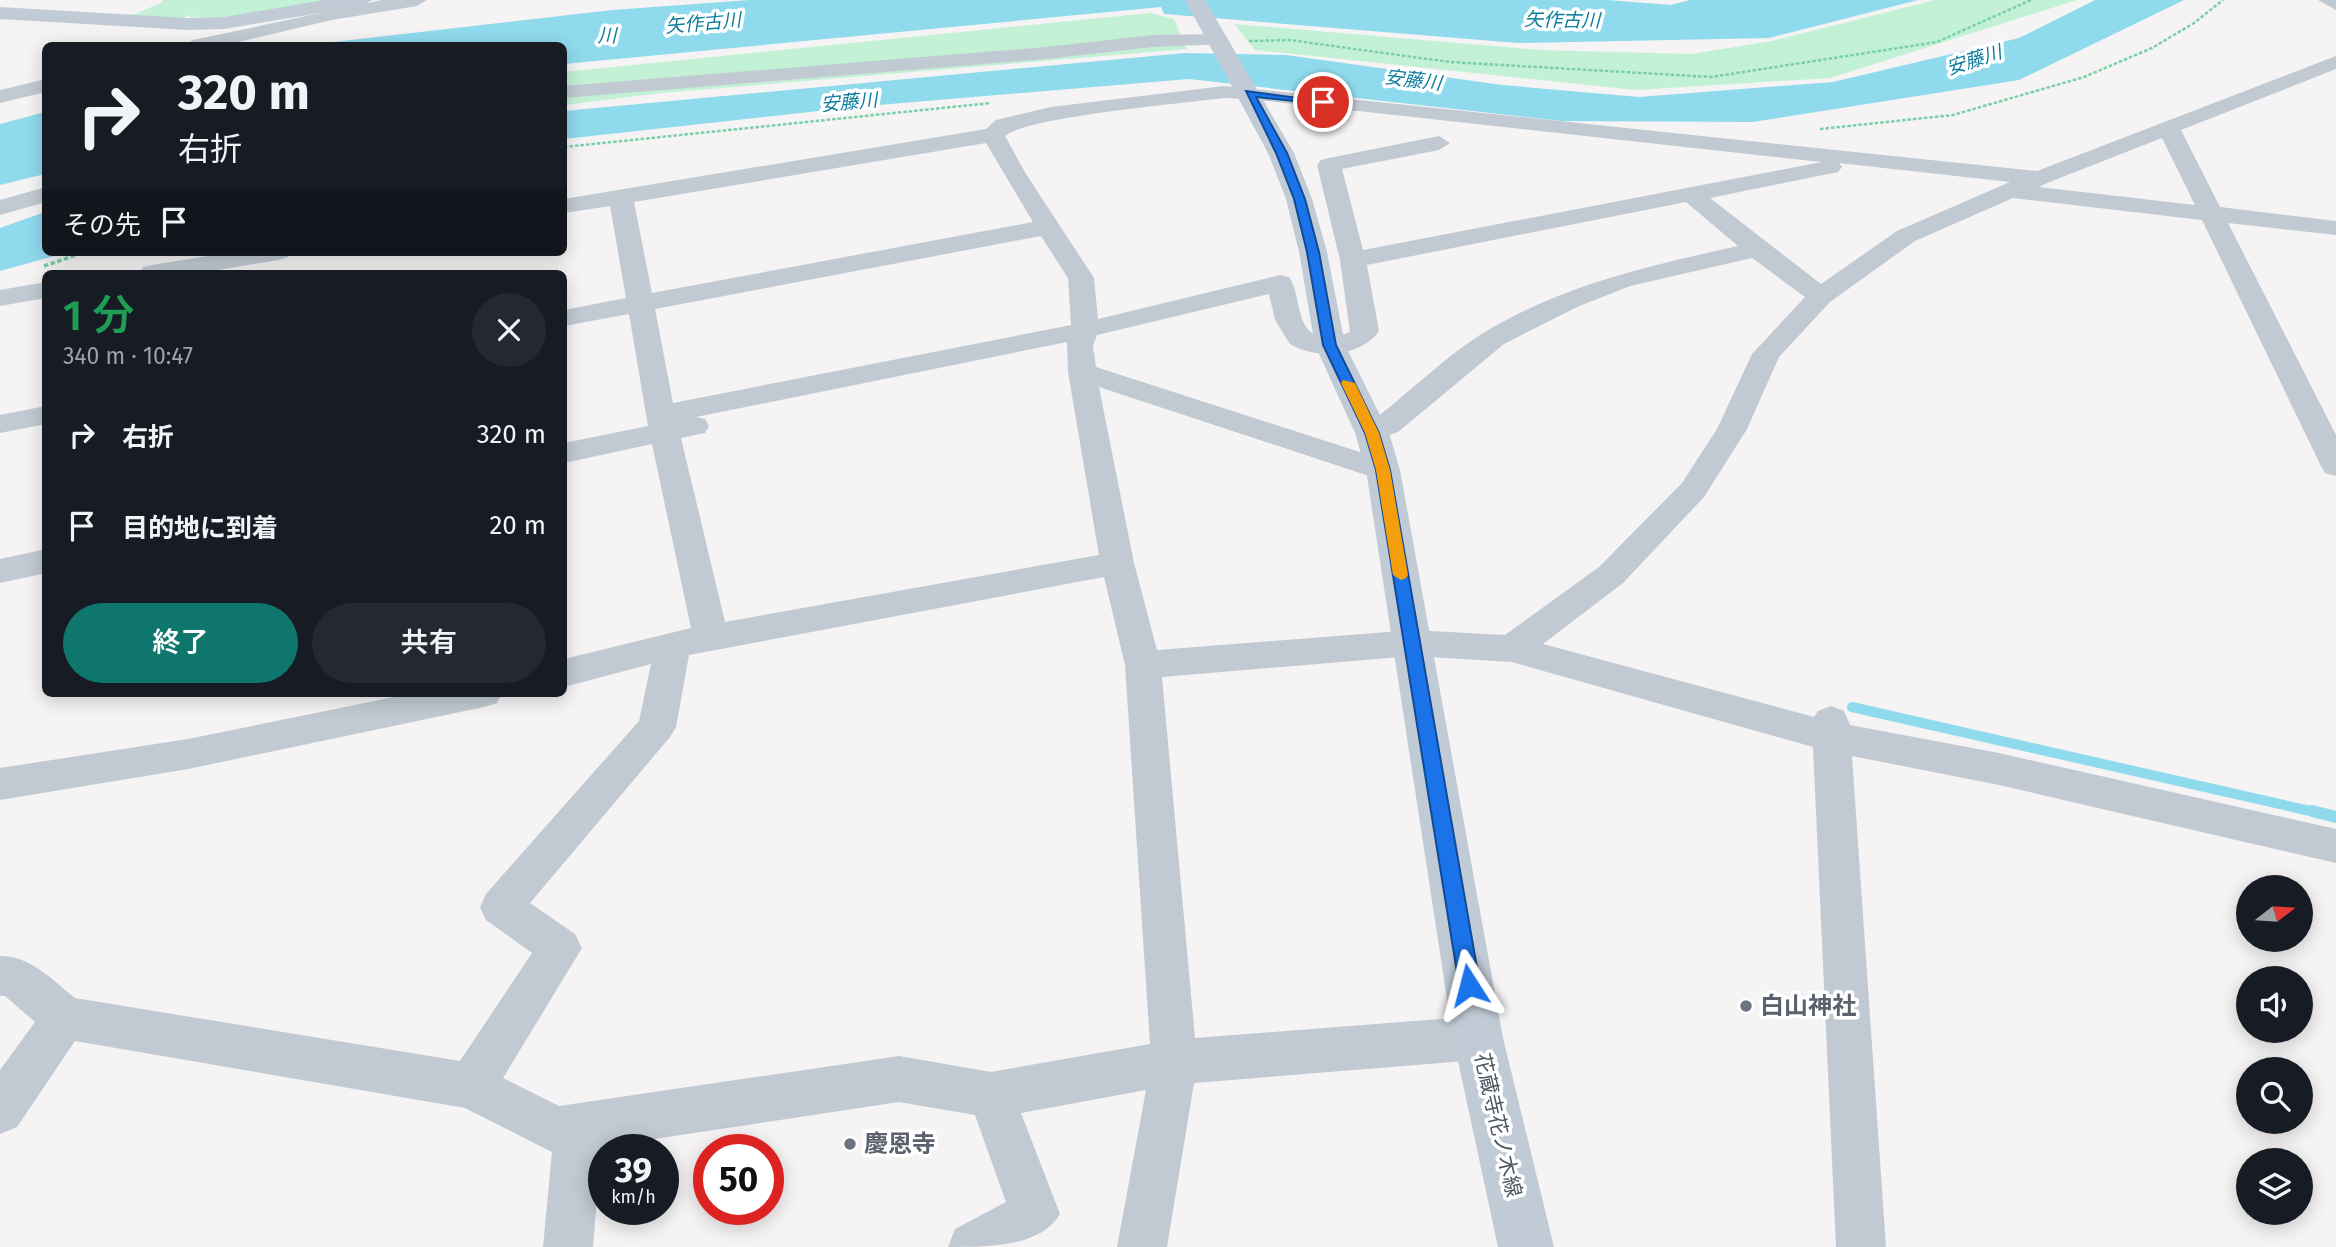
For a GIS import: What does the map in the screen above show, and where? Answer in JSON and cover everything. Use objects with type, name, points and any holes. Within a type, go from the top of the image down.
[{"type":"main road","points":[[0,13],[224,23],[362,0]]},
{"type":"main road","name":"花蔵寺花ノ木線","points":[[1195,0],[1281,153],[1299,199],[1313,252],[1330,345],[1378,452],[1413,643],[1478,1038],[1526,1247]]},
{"type":"street","points":[[210,42],[332,14],[417,0]]},
{"type":"street","points":[[2328,0],[2336,4]]},
{"type":"street","points":[[567,92],[1032,54],[1153,41],[1218,39]]},
{"type":"street","points":[[1512,649],[1611,575],[1693,490],[1732,429],[1766,354],[1821,296],[1906,236],[2039,178],[2336,62]]},
{"type":"street","points":[[0,97],[42,86]]},
{"type":"street","points":[[567,206],[999,130],[1051,114],[1247,90],[1519,124],[1852,156],[2039,178]]},
{"type":"street","points":[[1102,91],[1005,116],[999,130],[1048,228],[1081,278],[1082,349],[1117,563],[1143,665],[1174,1062],[1142,1247]]},
{"type":"street","points":[[2169,128],[2335,462]]},
{"type":"street","points":[[567,452],[662,423],[1082,349],[1280,283],[1291,330],[1297,339],[1316,345],[1354,341],[1365,331],[1353,260],[1329,165],[1439,143]]},
{"type":"street","points":[[1353,260],[1837,165],[1852,156]]},
{"type":"street","points":[[2012,191],[2336,228]]},
{"type":"street","points":[[1690,194],[1757,249],[1821,296]]},
{"type":"street","points":[[0,208],[42,195]]},
{"type":"street","points":[[621,197],[662,423],[711,637]]},
{"type":"street","points":[[567,317],[1048,228]]},
{"type":"street","points":[[1082,349],[1378,452],[1387,425],[1493,338],[1568,301],[1622,280],[1757,249]]},
{"type":"street","points":[[170,270],[255,256]]},
{"type":"street","points":[[0,298],[42,291]]},
{"type":"street","points":[[0,424],[42,416]]},
{"type":"street","points":[[0,571],[42,562]]},
{"type":"street","points":[[567,672],[711,637],[1117,563]]},
{"type":"street","points":[[1143,665],[1413,643],[1512,649],[1999,769],[2336,846]]},
{"type":"street","points":[[471,1086],[560,948],[501,908],[657,727],[673,645]]},
{"type":"street","points":[[0,784],[188,754],[465,697]]},
{"type":"street","points":[[1832,729],[1861,1247]]},
{"type":"street","points":[[0,976],[14,976],[65,1018],[471,1086],[557,1130],[899,1079],[991,1095],[1174,1062],[1478,1038]]},
{"type":"street","points":[[0,1110],[65,1018]]},
{"type":"street","points":[[973,1247],[1035,1214],[991,1095]]},
{"type":"street","points":[[568,1247],[579,1126]]},
{"type":"path","points":[[1218,39],[1290,40],[1450,62],[1711,77],[1937,42],[2032,0]]},
{"type":"path","points":[[1808,130],[1953,115],[2084,77],[2152,48],[2194,23],[2223,0]]},
{"type":"path","points":[[567,147],[994,103]]},
{"type":"green space","points":[[162,0],[348,0],[239,18],[189,17],[198,13],[179,19],[133,15],[163,2]]},
{"type":"green space","points":[[1935,0],[2077,0],[1830,78],[1635,90],[1255,50],[1234,24],[1540,50],[1691,54],[1772,41]]},
{"type":"green space","points":[[1150,13],[1174,19],[1187,49],[661,93],[567,105],[567,72]]},
{"type":"water","points":[[750,0],[1607,0],[1671,5],[1690,0],[1918,0],[1769,38],[1518,43],[1164,14],[1161,7],[567,64],[567,42],[333,42],[612,10]]},
{"type":"water","name":"安藤川","points":[[2095,0],[2184,0],[2019,80],[1753,122],[1561,121],[1189,79],[855,107],[567,139],[567,111],[1185,53],[1286,55],[1502,85],[1639,97],[1833,82],[2019,38]]},
{"type":"water","points":[[42,113],[42,175],[0,185],[0,124]]},
{"type":"water","points":[[42,213],[42,256],[54,256],[0,271],[0,228]]},
{"type":"waterway","points":[[1852,707],[2319,813]]},
{"type":"waterway","points":[[2312,811],[2336,817]]},
{"type":"slow traffic","points":[[1348,383],[1372,433],[1383,470],[1401,575]]},
{"type":"place","name":"白山神社","points":[[1746,1006]]},
{"type":"place","name":"慶恩寺","points":[[850,1144]]},
{"type":"route","points":[[1323,102],[1249,93],[1281,153],[1299,199],[1313,252],[1330,345],[1372,433],[1383,470],[1469,985]]},
{"type":"water label","name":"矢作古川","points":[[1562,20]]},
{"type":"water label","name":"矢作古川","points":[[703,23]]},
{"type":"water label","name":"川","points":[[607,35]]}]
